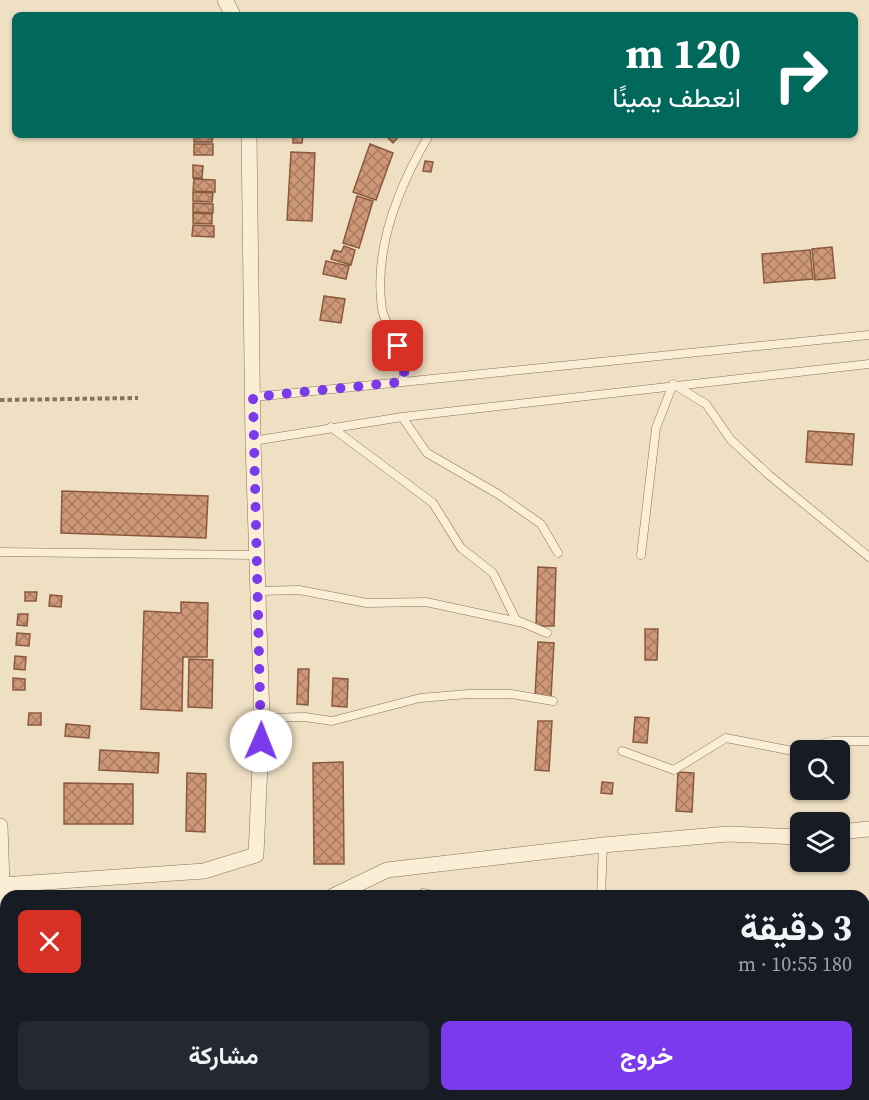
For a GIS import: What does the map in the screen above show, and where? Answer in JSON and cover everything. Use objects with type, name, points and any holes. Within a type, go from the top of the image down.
[{"type":"street","points":[[0,826],[1,885],[204,871],[256,855],[262,718],[253,441],[249,138]]},
{"type":"street","points":[[850,831],[869,829]]},
{"type":"street","points":[[345,890],[387,870],[603,845],[728,834],[790,837]]},
{"type":"lane","points":[[402,382],[406,363],[382,312],[383,260],[386,232],[397,201],[428,138]]},
{"type":"lane","points":[[253,397],[869,335]]},
{"type":"lane","points":[[253,441],[402,417],[673,384],[869,364]]},
{"type":"lane","points":[[640,555],[657,428],[673,384]]},
{"type":"lane","points":[[673,384],[706,404],[731,440],[768,475],[869,557]]},
{"type":"lane","points":[[402,417],[427,453],[498,494],[541,524],[558,553]]},
{"type":"lane","points":[[331,427],[433,503],[461,548],[494,573],[516,620],[547,633]]},
{"type":"lane","points":[[0,552],[257,555]]},
{"type":"lane","points":[[258,591],[299,590],[367,603],[426,602],[526,624]]},
{"type":"lane","points":[[262,718],[305,717],[332,721],[420,698],[468,694],[511,694],[553,701]]},
{"type":"lane","points":[[622,751],[674,770],[726,738],[794,751],[833,741],[869,741]]},
{"type":"lane","points":[[601,890],[603,845]]},
{"type":"path","points":[[0,400],[138,398]]},
{"type":"building","points":[[194,138],[213,138],[212,142],[194,142]]},
{"type":"building","points":[[293,138],[303,138],[302,143],[293,143]]},
{"type":"building","points":[[388,138],[397,138],[393,143]]},
{"type":"building","points":[[194,144],[213,144],[213,155],[194,155]]},
{"type":"building","points":[[370,144],[393,153],[376,200],[353,192]]},
{"type":"building","points":[[291,152],[315,153],[312,221],[287,220]]},
{"type":"building","points":[[425,161],[433,162],[431,172],[423,171]]},
{"type":"building","points":[[193,165],[203,166],[202,178],[193,178]]},
{"type":"building","points":[[194,179],[215,180],[215,192],[193,191]]},
{"type":"building","points":[[193,192],[213,193],[212,202],[193,201]]},
{"type":"building","points":[[357,196],[373,201],[359,248],[343,243]]},
{"type":"building","points":[[193,203],[213,204],[213,213],[193,212]]},
{"type":"building","points":[[193,213],[212,214],[212,224],[193,223]]},
{"type":"building","points":[[193,225],[214,226],[214,237],[192,236]]},
{"type":"building","points":[[344,246],[355,250],[351,265],[331,259],[334,250],[341,252]]},
{"type":"building","points":[[832,247],[835,278],[815,280],[812,249]]},
{"type":"building","points":[[810,250],[813,279],[764,283],[762,254]]},
{"type":"building","points":[[326,261],[349,266],[346,279],[323,274]]},
{"type":"building","points":[[324,296],[345,299],[341,323],[320,320]]},
{"type":"building","points":[[808,431],[854,434],[852,465],[806,462]]},
{"type":"building","points":[[62,491],[208,496],[206,538],[61,533]]},
{"type":"building","points":[[538,567],[556,568],[554,626],[536,626]]},
{"type":"building","points":[[25,592],[37,592],[36,601],[25,601]]},
{"type":"building","points":[[50,595],[62,596],[61,607],[49,606]]},
{"type":"building","points":[[181,602],[208,603],[207,657],[183,657],[182,711],[141,709],[144,611],[181,613]]},
{"type":"building","points":[[18,614],[28,614],[27,626],[17,625]]},
{"type":"building","points":[[645,629],[658,629],[657,660],[645,660]]},
{"type":"building","points":[[17,633],[30,634],[29,646],[16,645]]},
{"type":"building","points":[[538,642],[554,643],[551,697],[535,697]]},
{"type":"building","points":[[15,656],[26,657],[25,670],[14,669]]},
{"type":"building","points":[[189,659],[213,660],[212,708],[188,707]]},
{"type":"building","points":[[298,669],[309,669],[308,705],[297,704]]},
{"type":"building","points":[[13,678],[25,679],[25,690],[13,690]]},
{"type":"building","points":[[333,678],[348,679],[347,707],[332,706]]},
{"type":"building","points":[[29,713],[41,713],[41,725],[28,725]]},
{"type":"building","points":[[635,717],[649,718],[647,743],[633,742]]},
{"type":"building","points":[[538,721],[552,721],[549,771],[535,770]]},
{"type":"building","points":[[66,724],[90,726],[89,738],[65,736]]},
{"type":"building","points":[[100,750],[159,753],[158,773],[99,770]]},
{"type":"building","points":[[343,762],[344,864],[314,864],[313,763]]},
{"type":"building","points":[[678,772],[694,773],[692,812],[676,811]]},
{"type":"building","points":[[187,773],[206,774],[205,832],[186,831]]},
{"type":"building","points":[[602,782],[613,783],[612,794],[601,793]]},
{"type":"building","points":[[64,783],[133,784],[133,824],[64,824]]},
{"type":"route","points":[[261,741],[253,397],[402,382],[406,363],[398,346]]}]
